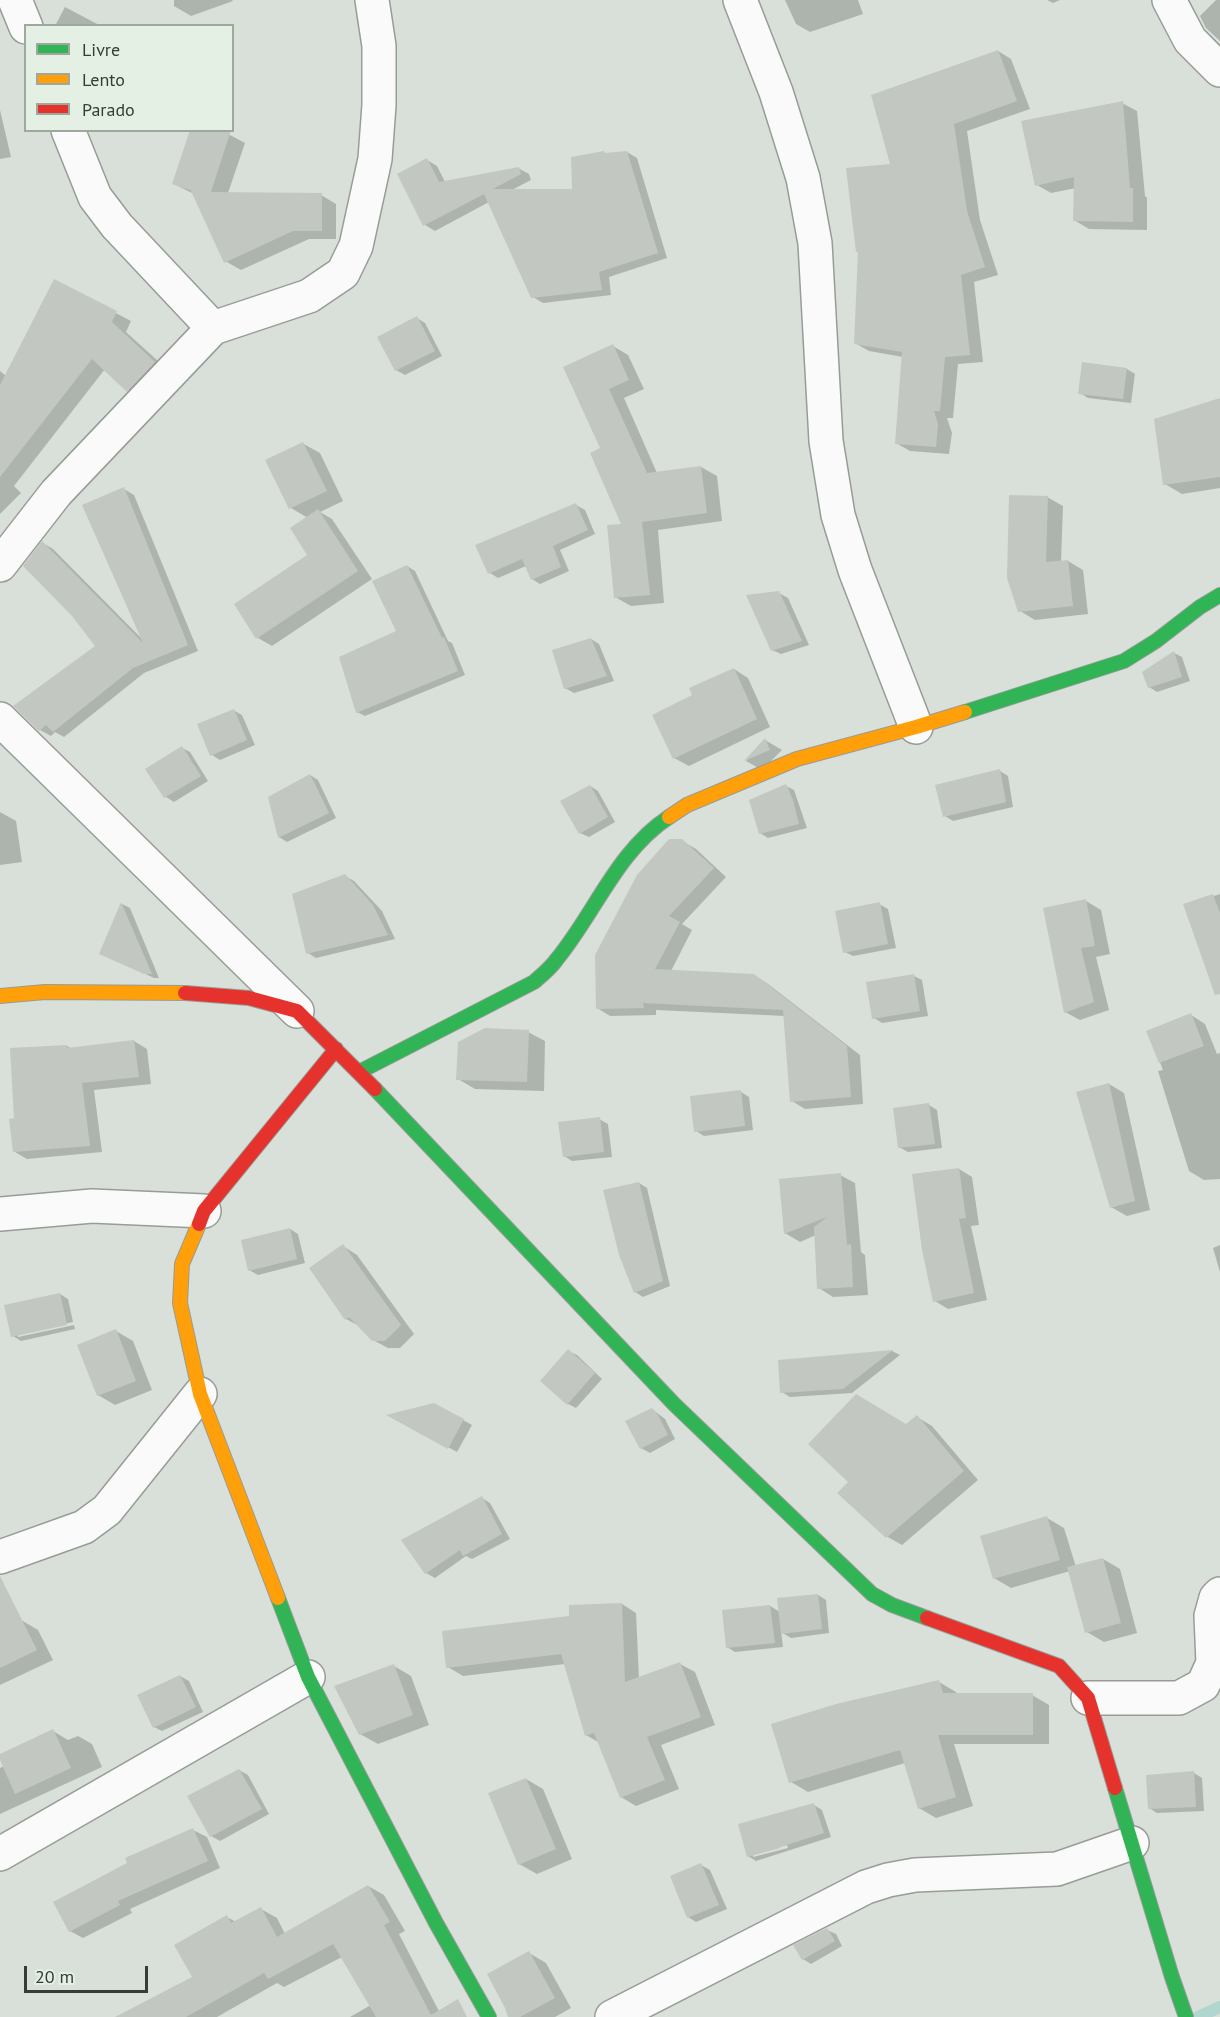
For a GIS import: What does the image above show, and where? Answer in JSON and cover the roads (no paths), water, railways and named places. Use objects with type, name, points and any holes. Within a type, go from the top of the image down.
[{"type":"street","points":[[15,0],[25,24]]},
{"type":"street","points":[[0,565],[56,493],[213,328],[309,296],[343,273],[356,246],[375,159],[379,105],[379,46],[372,0]]},
{"type":"street","points":[[740,0],[776,92],[803,178],[815,243],[826,441],[838,515],[855,570],[916,726]]},
{"type":"street","points":[[1169,0],[1190,40],[1220,70]]},
{"type":"street","points":[[69,132],[96,197],[117,226],[213,328]]},
{"type":"street","points":[[359,1072],[534,982],[558,960],[617,870],[651,829],[687,805],[797,759],[916,726],[1124,661],[1156,642],[1200,607],[1220,595]]},
{"type":"street","points":[[0,719],[359,1072],[675,1404],[872,1594],[892,1605],[1059,1666],[1088,1698],[1186,2017]]},
{"type":"street","points":[[0,996],[45,992],[201,993],[249,998],[297,1011]]},
{"type":"street","points":[[336,1049],[204,1211],[182,1264],[180,1302],[200,1394],[308,1677],[436,1923],[489,2017]]},
{"type":"street","points":[[0,1214],[92,1206],[204,1211]]},
{"type":"street","points":[[0,1557],[84,1527],[107,1510],[200,1394]]},
{"type":"street","points":[[1088,1698],[1179,1698],[1203,1685],[1213,1664],[1211,1616],[1216,1598],[1220,1594]]},
{"type":"street","points":[[0,1854],[308,1677]]},
{"type":"street","points":[[612,2017],[866,1887],[915,1875],[1057,1869],[1132,1843]]},
{"type":"waterway","points":[[1198,2017],[1220,2007]]}]
